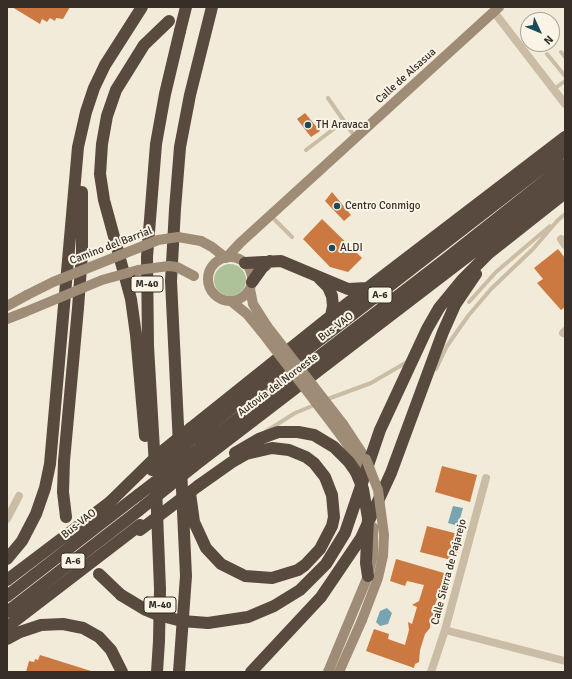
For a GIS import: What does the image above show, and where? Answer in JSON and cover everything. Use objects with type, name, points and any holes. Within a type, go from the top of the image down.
[{"type":"highway","points":[[7,559],[22,540],[36,514],[45,488],[50,464],[78,147],[82,135],[86,112],[94,88],[105,65],[142,7]]},
{"type":"highway","name":"M-40","points":[[156,672],[160,597],[159,538],[148,346],[147,257],[156,144],[165,94],[186,7]]},
{"type":"highway","name":"M-40","points":[[179,672],[186,576],[173,350],[171,281],[180,147],[190,95],[210,13]]},
{"type":"highway","points":[[159,538],[146,456],[137,342],[131,299],[104,200],[100,174],[104,130],[116,90],[129,66],[144,45],[169,21]]},
{"type":"highway","points":[[66,517],[63,492],[64,461],[82,254],[82,135]]},
{"type":"highway","points":[[192,433],[331,316],[565,137]]},
{"type":"highway","name":"Autovía del Noroeste","points":[[7,580],[110,502],[192,433],[565,150]]},
{"type":"highway","name":"Bus-VAO","points":[[7,596],[565,165]]},
{"type":"highway","name":"Autovía del Noroeste","points":[[7,612],[194,466],[472,253],[565,179]]},
{"type":"highway","points":[[99,574],[121,595],[146,610],[158,615],[182,621],[208,623],[248,616],[274,606],[300,590],[326,564],[345,533],[380,430],[427,329],[439,308],[462,280],[484,258],[565,192]]},
{"type":"highway","points":[[252,672],[314,605],[347,561],[361,538],[377,504],[455,305],[474,276],[502,250],[565,199]]},
{"type":"highway","points":[[251,286],[262,268],[270,261]]},
{"type":"highway","points":[[243,262],[278,261],[289,264],[348,289],[368,287]]},
{"type":"highway","points":[[315,275],[331,292],[333,301],[331,316]]},
{"type":"highway","points":[[173,350],[194,522],[201,540],[214,558],[232,571],[245,576],[263,578],[284,576],[305,565],[314,556],[324,542],[332,526],[334,517],[333,501],[325,477],[310,460],[289,450],[272,448],[246,454],[198,484]]},
{"type":"highway","points":[[7,626],[198,484],[238,450],[259,438],[278,432],[298,432],[314,435],[334,447],[349,462],[361,466],[368,518],[366,563],[368,576]]},
{"type":"highway","points":[[7,639],[20,632],[42,625],[63,624],[83,628],[99,637],[111,650],[122,672]]},
{"type":"main road","name":"Calle de Alsasua","points":[[226,258],[270,215],[496,9]]},
{"type":"main road","name":"Camino del Barrial","points":[[7,306],[53,282],[152,242],[178,237],[201,241],[212,247],[226,258]]},
{"type":"main road","points":[[240,243],[238,252],[251,274],[253,304],[264,329]]},
{"type":"main road","points":[[209,287],[208,279],[211,268],[216,262],[226,258],[243,262]]},
{"type":"main road","points":[[7,319],[102,280],[138,270],[169,266],[177,267],[194,276],[209,287],[218,298],[231,302],[264,329],[339,426],[347,444],[378,490],[384,534],[383,556],[378,578],[362,620],[339,672]]},
{"type":"main road","points":[[231,302],[242,298],[251,286]]},
{"type":"main road","points":[[328,672],[368,576]]},
{"type":"street","points":[[496,9],[565,104]]},
{"type":"street","name":"Calle Sierra de Pajarejo","points":[[431,672],[445,630],[486,478]]},
{"type":"street","points":[[7,519],[19,496]]},
{"type":"street","points":[[445,630],[565,661]]},
{"type":"lane","points":[[561,52],[565,57]]},
{"type":"lane","points":[[547,54],[565,76]]},
{"type":"lane","points":[[554,89],[565,81]]},
{"type":"lane","points":[[328,98],[356,137]]},
{"type":"lane","points":[[306,150],[344,121]]},
{"type":"lane","points":[[469,302],[508,260],[565,214]]},
{"type":"lane","points":[[270,215],[292,237]]},
{"type":"lane","points":[[434,373],[447,346],[468,316],[492,289],[533,249],[558,220]]},
{"type":"lane","points":[[238,450],[296,413],[371,383],[407,362]]},
{"type":"lane","points":[[409,424],[427,393]]},
{"type":"green space","points":[[230,264],[236,265],[243,271],[246,280],[245,286],[239,293],[230,296],[224,295],[217,289],[214,280],[215,274],[221,267]]},
{"type":"water","points":[[453,506],[463,508],[458,526],[448,523]]},
{"type":"water","points":[[387,608],[392,613],[388,624],[380,626],[376,622],[380,611]]},
{"type":"building","points":[[12,7],[70,7],[63,19],[56,18],[55,21],[50,18],[47,22],[42,19],[40,24]]},
{"type":"building","name":"TH Aravaca","points":[[305,113],[320,131],[311,137],[297,119]]},
{"type":"building","name":"Centro Conmigo","points":[[332,192],[351,215],[344,221],[325,201]]},
{"type":"building","name":"ALDI","points":[[322,219],[362,258],[348,272],[330,267],[303,239]]},
{"type":"building","points":[[558,249],[565,258],[565,307],[561,310],[537,283],[543,279],[534,268]]},
{"type":"building","points":[[442,466],[477,475],[470,502],[435,492]]},
{"type":"building","points":[[427,526],[462,535],[455,561],[420,552]]},
{"type":"building","points":[[396,559],[444,573],[444,583],[436,597],[438,597],[434,607],[435,613],[431,617],[430,628],[425,634],[420,650],[419,662],[415,664],[414,668],[366,651],[374,629],[389,634],[388,639],[405,645],[409,630],[408,622],[412,624],[417,607],[412,605],[419,601],[424,585],[407,581],[405,586],[390,581]]},
{"type":"building","points":[[40,655],[91,672],[26,672],[29,661],[34,662],[35,659],[38,660]]},
{"type":"place","name":"TH Aravaca","points":[[308,125]]},
{"type":"place","name":"Centro Conmigo","points":[[337,206]]},
{"type":"place","name":"ALDI","points":[[332,248]]}]
